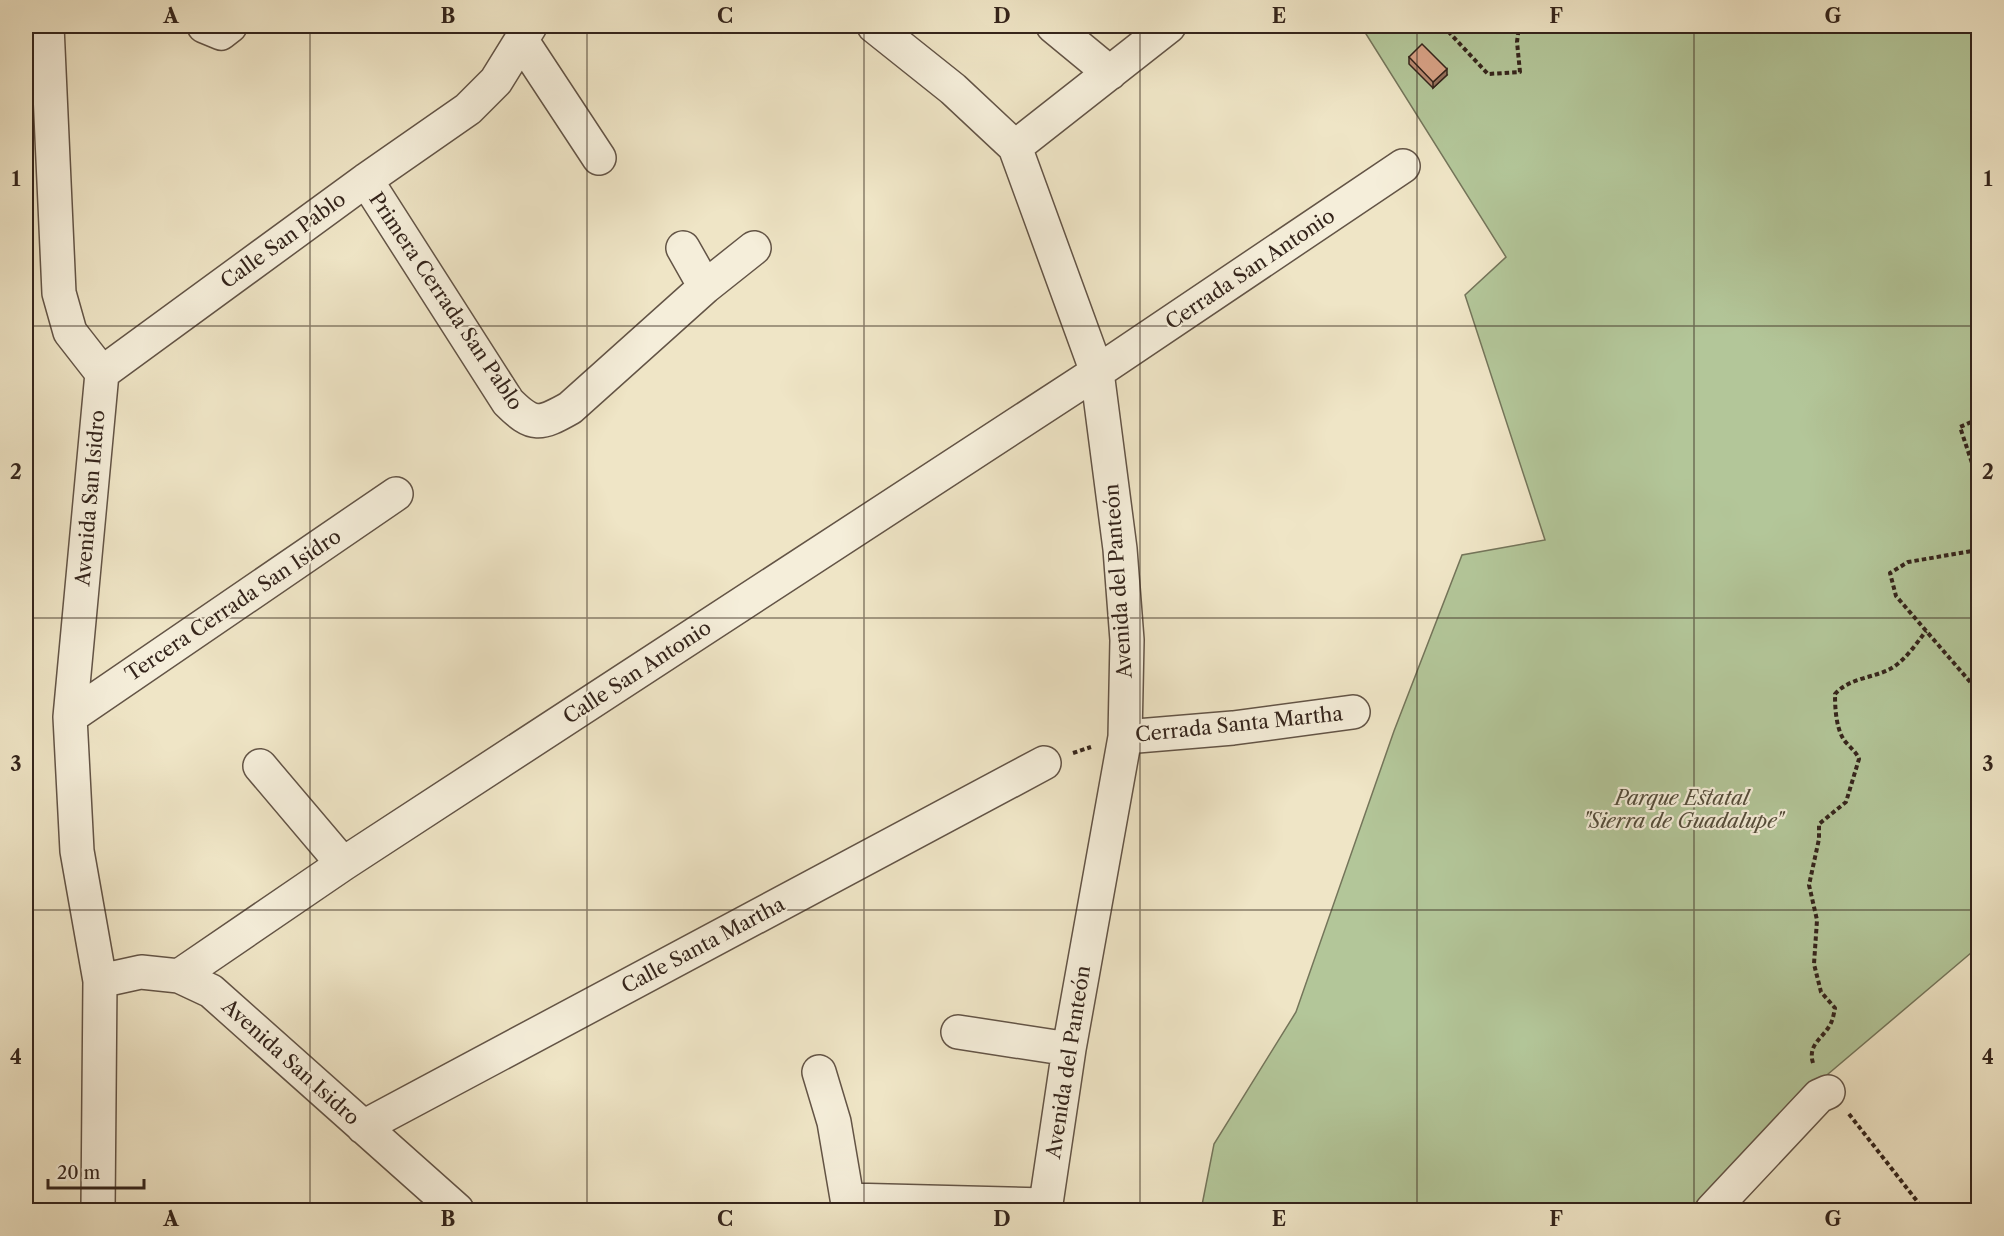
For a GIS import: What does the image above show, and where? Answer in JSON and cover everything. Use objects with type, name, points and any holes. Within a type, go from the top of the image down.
[{"type":"street","points":[[47,26],[59,294],[70,332],[102,373]]},
{"type":"street","points":[[204,26],[221,33],[230,26]]},
{"type":"street","name":"Avenida del Panteón","points":[[874,26],[953,89],[1015,147],[1097,372],[1121,560],[1127,640],[1125,737],[1069,1049],[1045,1208]]},
{"type":"street","points":[[1053,26],[1110,73]]},
{"type":"street","points":[[1015,147],[1169,26]]},
{"type":"street","points":[[526,33],[599,158]]},
{"type":"street","name":"Calle San Pablo","points":[[102,373],[366,180],[468,109],[496,81],[526,33]]},
{"type":"street","name":"Cerrada San Antonio","points":[[1097,372],[1403,166]]},
{"type":"street","name":"Primera Cerrada San Pablo","points":[[366,180],[508,402],[524,418],[547,422],[570,408],[705,287],[754,248]]},
{"type":"street","points":[[683,248],[705,287]]},
{"type":"street","name":"Calle San Antonio","points":[[179,976],[343,864],[1097,372]]},
{"type":"street","name":"Avenida San Isidro","points":[[98,1210],[100,981],[77,851],[70,717],[102,373]]},
{"type":"street","name":"Tercera Cerrada San Isidro","points":[[70,717],[396,494]]},
{"type":"street","name":"Cerrada Santa Martha","points":[[1125,737],[1233,728],[1353,712]]},
{"type":"street","name":"Calle Santa Martha","points":[[363,1127],[1044,763]]},
{"type":"street","points":[[260,766],[343,864]]},
{"type":"street","name":"Avenida San Isidro","points":[[100,981],[141,972],[179,976],[211,991],[457,1210]]},
{"type":"street","points":[[958,1032],[1069,1049]]},
{"type":"street","points":[[819,1072],[834,1122],[848,1205],[1045,1208]]},
{"type":"street","points":[[1712,1210],[1819,1096],[1828,1092]]},
{"type":"path","points":[[1443,26],[1488,74],[1520,72],[1517,42],[1519,26]]},
{"type":"path","points":[[1978,419],[1960,427],[1974,469],[1978,471]]},
{"type":"path","points":[[1978,550],[1908,562],[1890,573],[1896,597],[1978,691]]},
{"type":"path","points":[[1924,1210],[1835,1096],[1828,1092],[1816,1070],[1811,1052],[1816,1042],[1830,1026],[1835,1008],[1818,986],[1814,956],[1817,920],[1809,878],[1819,839],[1819,824],[1846,802],[1859,759],[1839,730],[1835,694],[1845,685],[1892,668],[1912,649],[1926,631]]},
{"type":"path","points":[[1044,763],[1125,737]]},
{"type":"green space","name":"Parque Estatal \"Sierra de Guadalupe\"","points":[[1361,26],[1978,26],[1978,947],[1821,1080],[1696,1210],[1201,1210],[1214,1144],[1296,1012],[1394,731],[1462,555],[1545,540],[1465,295],[1506,257]]},
{"type":"building","points":[[1422,44],[1447,69],[1433,82],[1409,57]]}]
